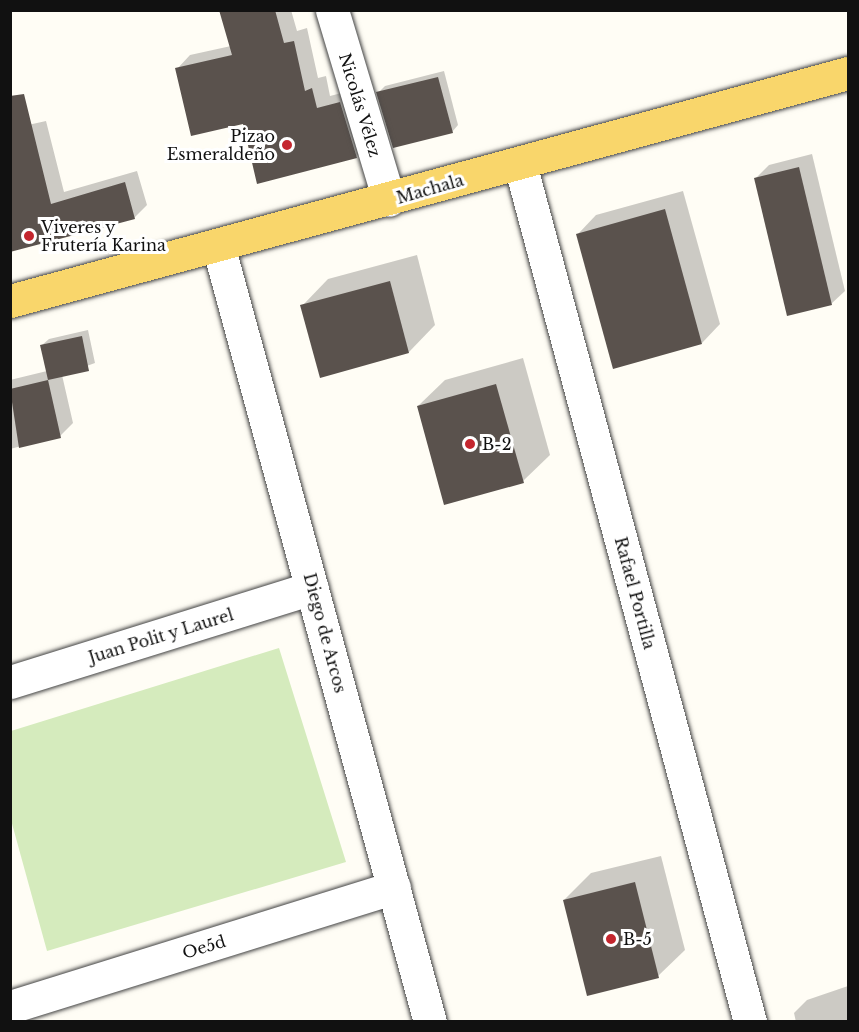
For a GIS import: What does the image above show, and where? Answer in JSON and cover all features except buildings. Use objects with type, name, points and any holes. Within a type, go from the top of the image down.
[{"type":"main road","name":"Machala","points":[[10,301],[389,200],[849,72]]},
{"type":"street","name":"Nicolás Vélez","points":[[332,10],[389,200]]},
{"type":"street","name":"Rafael Portilla","points":[[520,164],[750,1022]]},
{"type":"street","name":"Diego de Arcos","points":[[218,244],[430,1022]]},
{"type":"street","name":"Juan Polit y Laurel","points":[[10,682],[312,588]]},
{"type":"street","name":"Oe5d","points":[[14,1008],[394,887]]},
{"type":"green space","points":[[279,648],[346,862],[47,951],[11,820],[11,731]]},
{"type":"place","name":"Pizao Esmeraldeño","points":[[287,145]]},
{"type":"place","name":"Viveres y Frutería Karina","points":[[29,236]]},
{"type":"place","name":"B-2","points":[[470,444]]},
{"type":"place","name":"B-5","points":[[611,939]]}]
